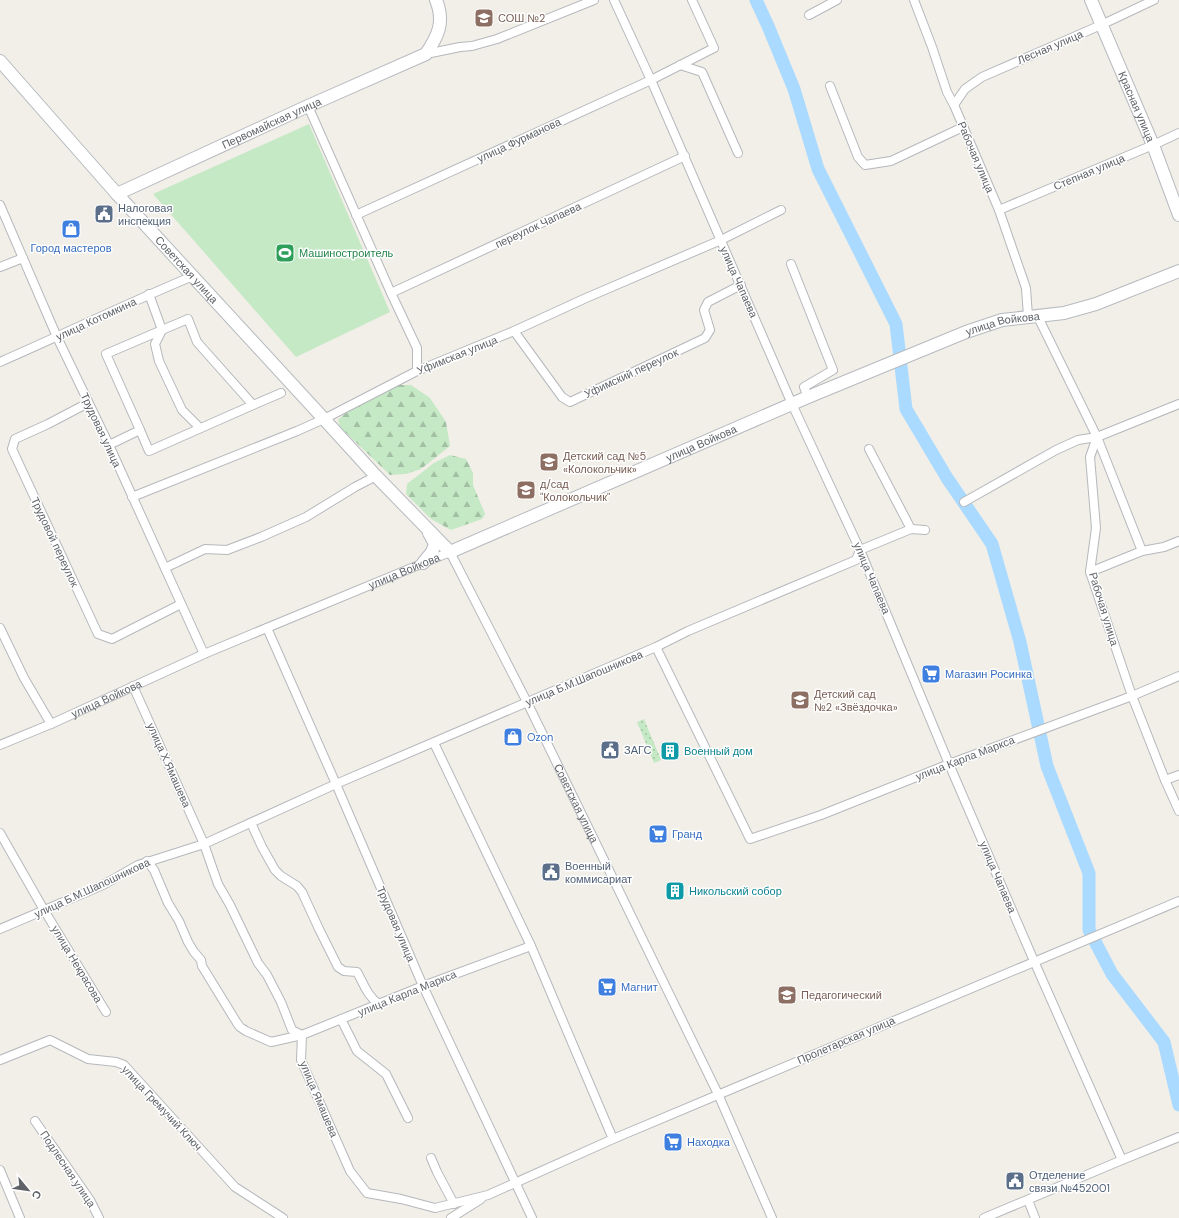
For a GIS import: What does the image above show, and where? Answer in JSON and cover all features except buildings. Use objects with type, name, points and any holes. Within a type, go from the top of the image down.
[{"type":"main road","points":[[426,54],[436,39],[440,26],[440,10],[436,0]]},
{"type":"main road","name":"Красная улица","points":[[1092,0],[1101,25],[1153,145],[1179,215]]},
{"type":"main road","name":"Первомайская улица","points":[[117,194],[308,106],[426,54]]},
{"type":"main road","name":"Советская улица","points":[[0,62],[192,276],[376,476],[450,552]]},
{"type":"main road","name":"улица Войкова","points":[[450,552],[808,397],[966,332],[1002,320],[1064,313],[1096,304],[1179,271]]},
{"type":"main road","points":[[428,530],[446,541],[458,542],[477,540]]},
{"type":"main road","points":[[423,563],[432,552],[434,544],[428,530]]},
{"type":"street","name":"Первомайская улица","points":[[426,54],[472,46],[497,39],[594,0]]},
{"type":"street","name":"улица Чапаева","points":[[614,0],[651,80],[792,404],[860,550],[948,764],[1122,1160]]},
{"type":"street","name":"улица Фурманова","points":[[356,215],[651,80],[714,48],[692,0]]},
{"type":"street","points":[[809,15],[837,0]]},
{"type":"street","name":"Рабочая улица","points":[[914,0],[947,92],[999,210],[1026,288],[1032,316],[1096,437],[1090,457],[1096,528],[1090,572],[1132,696],[1165,780],[1179,811]]},
{"type":"street","name":"Лесная улица","points":[[954,105],[965,89],[982,77],[1154,0]]},
{"type":"street","points":[[680,65],[702,72],[738,153]]},
{"type":"street","points":[[830,86],[858,156],[865,165],[890,161],[963,127]]},
{"type":"street","points":[[308,106],[417,348],[417,371]]},
{"type":"street","name":"Степная улица","points":[[999,210],[1153,145],[1179,132]]},
{"type":"street","name":"переулок Чапаева","points":[[391,293],[684,156]]},
{"type":"street","name":"Трудовая улица","points":[[0,205],[57,337],[109,445],[204,654]]},
{"type":"street","name":"Уфимская улица","points":[[132,497],[298,431],[417,371],[514,331],[586,298],[721,240],[781,210]]},
{"type":"street","points":[[0,267],[23,258]]},
{"type":"street","points":[[791,264],[832,370],[804,387],[808,397]]},
{"type":"street","name":"улица Котомкина","points":[[0,362],[192,276]]},
{"type":"street","name":"Уфимский переулок","points":[[514,331],[562,397],[570,402],[705,338],[710,330],[704,310],[708,302],[741,285]]},
{"type":"street","points":[[149,294],[162,330],[155,344],[159,361],[182,410],[200,428]]},
{"type":"street","points":[[253,405],[197,342],[188,319],[106,354],[149,451],[281,393]]},
{"type":"street","name":"Трудовой переулок","points":[[88,403],[15,439],[12,449],[98,634],[112,639],[181,604]]},
{"type":"street","points":[[964,502],[1056,450],[1078,440],[1096,437],[1179,404]]},
{"type":"street","points":[[109,445],[140,430]]},
{"type":"street","points":[[1096,437],[1142,551]]},
{"type":"street","points":[[869,449],[911,529]]},
{"type":"street","points":[[165,568],[205,549],[227,550],[261,537],[306,517],[355,486],[376,476]]},
{"type":"street","name":"улица Б.М.Шапошникова","points":[[0,929],[103,885],[147,861],[204,844],[252,824],[336,784],[656,647],[688,631],[856,560],[860,550],[911,529],[926,530]]},
{"type":"street","points":[[1090,572],[1142,551],[1164,547],[1179,541]]},
{"type":"street","name":"улица Войкова","points":[[0,745],[51,724],[204,654],[450,552]]},
{"type":"street","name":"Советская улица","points":[[450,552],[527,702],[718,1094],[772,1218]]},
{"type":"street","points":[[0,628],[24,678],[51,724]]},
{"type":"street","name":"Трудовая улица","points":[[267,628],[423,986],[532,1218]]},
{"type":"street","name":"улица Карла Маркса","points":[[656,647],[750,839],[821,815],[948,764],[1132,696],[1179,676]]},
{"type":"street","name":"улица Х.Ямашева","points":[[133,686],[204,844]]},
{"type":"street","points":[[434,743],[531,946],[613,1139]]},
{"type":"street","points":[[1165,780],[1179,775]]},
{"type":"street","points":[[252,824],[275,870],[281,876],[297,886],[302,892],[328,950],[338,967],[344,971],[357,972],[368,994],[372,1000],[378,1004]]},
{"type":"street","name":"улица Некрасова","points":[[0,833],[44,910],[106,1012]]},
{"type":"street","points":[[204,844],[218,884],[230,905],[258,963],[267,975],[292,1030],[302,1035]]},
{"type":"street","name":"улица Карла Маркса","points":[[147,861],[154,870],[168,903],[179,921],[188,942],[201,960],[202,966],[240,1027],[271,1042],[302,1035],[423,986],[531,946]]},
{"type":"street","name":"Пролетарская улица","points":[[515,1182],[718,1094],[1179,901]]},
{"type":"street","points":[[341,1020],[357,1051],[386,1074],[408,1118]]},
{"type":"street","name":"улица Ямашева","points":[[302,1035],[301,1060],[350,1170],[367,1193],[401,1199],[434,1208],[488,1195],[515,1182]]},
{"type":"street","name":"улица Гремучий Ключ","points":[[0,1060],[50,1040],[88,1059],[116,1062],[124,1065],[235,1187],[283,1218]]},
{"type":"street","name":"Подлесная улица","points":[[35,1121],[90,1200],[99,1218]]},
{"type":"street","points":[[984,1218],[1179,1137]]},
{"type":"street","points":[[431,1158],[454,1204]]},
{"type":"street","points":[[0,1170],[20,1218]]},
{"type":"street","points":[[451,1218],[488,1195]]},
{"type":"street","points":[[1028,1200],[1035,1218]]},
{"type":"green space","name":"Машиностроитель","points":[[309,124],[390,312],[296,357],[153,194]]},
{"type":"green space","points":[[395,385],[411,385],[430,398],[446,422],[450,446],[421,469],[406,474],[390,475],[340,427],[338,420],[349,410]]},
{"type":"green space","points":[[450,455],[466,459],[473,473],[473,485],[485,514],[482,519],[451,530],[431,519],[406,494],[407,484],[434,463]]},
{"type":"green space","points":[[644,719],[661,760],[654,763],[637,722]]},
{"type":"waterway","points":[[756,0],[794,89],[818,169],[896,324],[906,409],[947,478],[992,544],[1020,642],[1047,766],[1089,873],[1089,930],[1112,974],[1164,1042],[1179,1105]]},
{"type":"place","name":"СОШ №2","points":[[484,18]]},
{"type":"place","name":"Налоговая инспекция","points":[[104,214]]},
{"type":"place","name":"Город мастеров","points":[[71,229]]},
{"type":"place","name":"Машиностроитель","points":[[285,253]]},
{"type":"place","name":"Детский сад №5 «Колокольчик»","points":[[549,462]]},
{"type":"place","name":"д/сад \"Колокольчик\"","points":[[526,490]]},
{"type":"place","name":"Магазин Росинка","points":[[931,674]]},
{"type":"place","name":"Детский сад №2 «Звёздочка»","points":[[800,700]]},
{"type":"place","name":"Ozon","points":[[513,737]]},
{"type":"place","name":"ЗАГС","points":[[610,750]]},
{"type":"place","name":"Военный дом","points":[[670,751]]},
{"type":"place","name":"Гранд","points":[[658,834]]},
{"type":"place","name":"Военный коммисариат","points":[[551,872]]},
{"type":"place","name":"Никольский собор","points":[[675,891]]},
{"type":"place","name":"Магнит","points":[[607,987]]},
{"type":"place","name":"Педагогический","points":[[787,995]]},
{"type":"place","name":"Находка","points":[[673,1142]]},
{"type":"place","name":"Отделение связи №452001","points":[[1015,1181]]}]
